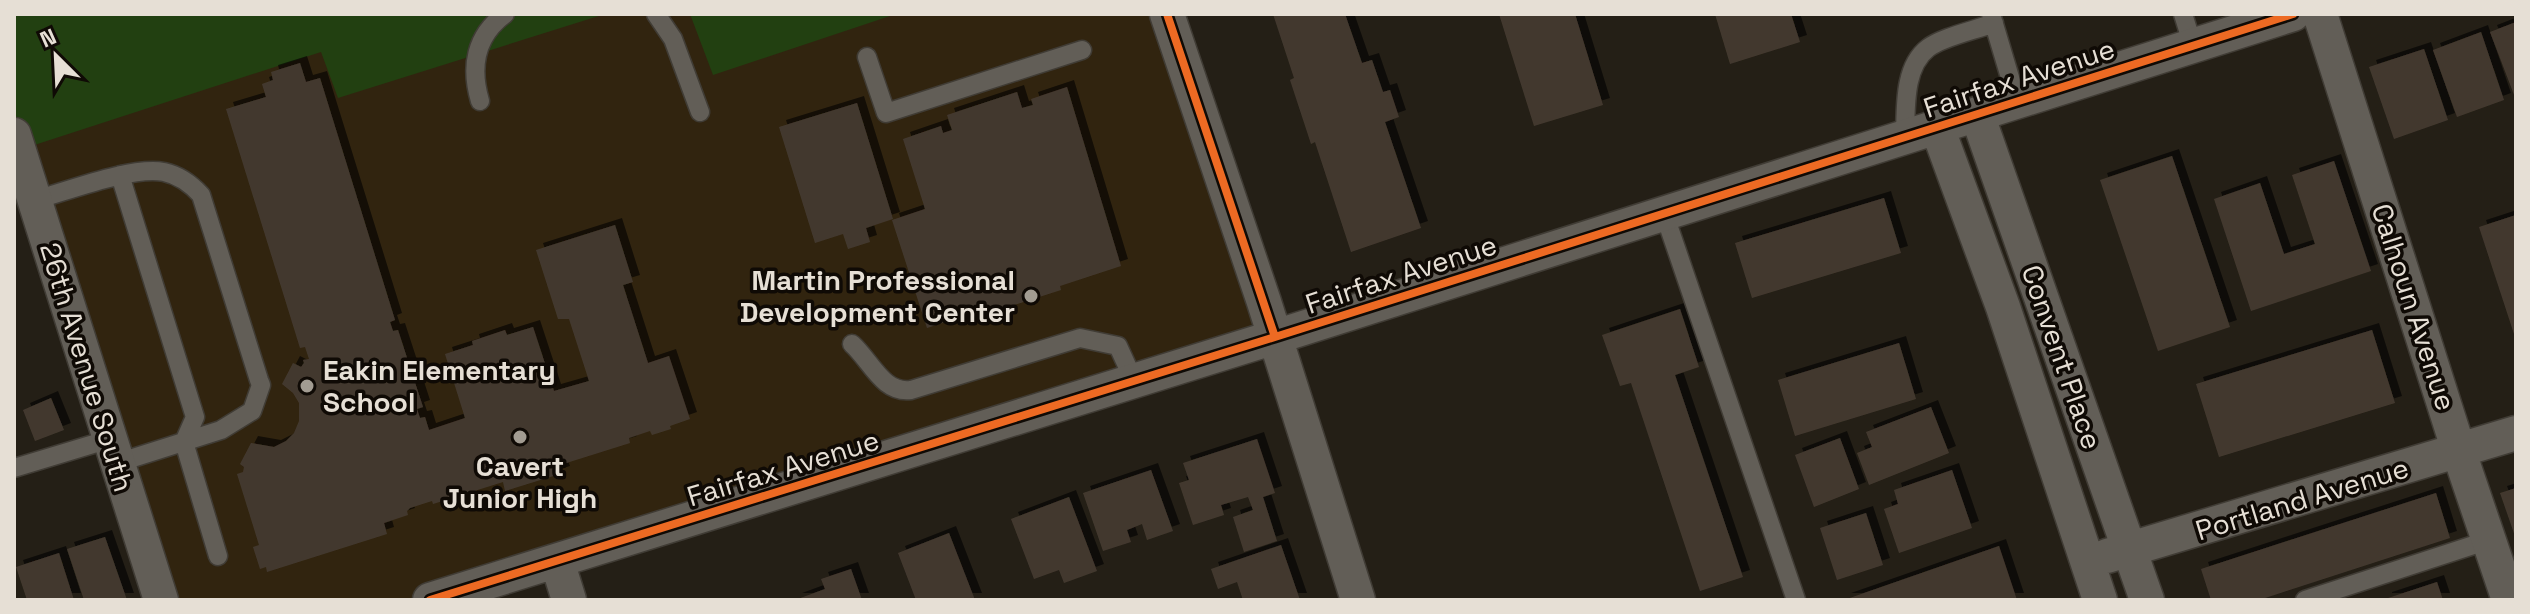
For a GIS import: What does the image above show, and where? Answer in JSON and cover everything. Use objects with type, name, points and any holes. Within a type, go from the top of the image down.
[{"type":"street","points":[[1167,14],[1275,337],[1358,600]]},
{"type":"street","name":"Fairfax Avenue","points":[[430,600],[1937,127],[2017,101],[2188,30],[2293,14]]},
{"type":"street","name":"Calhoun Avenue","points":[[2320,14],[2509,600]]},
{"type":"street","name":"Convent Place","points":[[1977,114],[2147,600]]},
{"type":"street","name":"Convent Place","points":[[1937,127],[2003,307],[2100,600]]},
{"type":"street","name":"26th Avenue South","points":[[14,135],[24,203],[114,451],[161,600]]},
{"type":"street","name":"Portland Avenue","points":[[2087,562],[2516,433]]},
{"type":"street","points":[[557,561],[569,600]]},
{"type":"lane","points":[[480,101],[474,79],[477,53],[483,38],[505,14]]},
{"type":"lane","points":[[656,14],[673,39],[700,112]]},
{"type":"lane","points":[[1905,137],[1906,94],[1917,60],[1930,46],[1992,19],[2017,101]]},
{"type":"lane","points":[[867,57],[886,113],[1082,50]]},
{"type":"lane","points":[[14,468],[184,442],[221,430],[252,411],[261,385],[201,195],[189,182],[164,172],[120,175],[24,203]]},
{"type":"lane","points":[[120,175],[195,417],[184,442],[218,556]]},
{"type":"lane","points":[[1664,213],[1796,600]]},
{"type":"lane","points":[[852,344],[865,355],[888,386],[899,391],[911,390],[1080,338],[1118,346],[1134,381]]},
{"type":"lane","points":[[2305,600],[2489,540]]},
{"type":"shaded area","points":[[167,14],[1169,14],[1275,337],[425,600],[160,600],[14,134],[14,64]]},
{"type":"green space","points":[[14,14],[605,14],[338,98],[321,52],[19,150],[14,135]]},
{"type":"green space","points":[[690,14],[896,14],[713,75]]},
{"type":"building","points":[[1273,14],[1345,14],[1362,63],[1372,60],[1383,92],[1390,90],[1399,117],[1385,122],[1421,228],[1351,252],[1315,142],[1311,144],[1290,80],[1294,78]]},
{"type":"building","points":[[1499,14],[1575,14],[1603,105],[1534,126]]},
{"type":"building","points":[[1715,14],[1791,14],[1800,42],[1730,64]]},
{"type":"building","points":[[2516,22],[2516,100],[2490,32]]},
{"type":"building","points":[[2481,32],[2504,100],[2457,117],[2433,50]]},
{"type":"building","points":[[2424,49],[2448,120],[2394,139],[2369,67]]},
{"type":"building","points":[[300,63],[306,82],[320,78],[395,320],[390,322],[393,331],[398,330],[423,407],[417,409],[420,418],[425,417],[429,430],[465,418],[445,354],[505,330],[507,335],[533,327],[554,391],[589,381],[569,319],[558,319],[536,250],[615,225],[633,282],[623,285],[648,363],[669,356],[690,419],[670,426],[671,429],[652,435],[650,431],[629,438],[630,443],[560,465],[563,473],[505,491],[503,482],[433,504],[432,501],[410,508],[408,515],[384,523],[387,534],[267,572],[266,567],[260,569],[253,547],[259,545],[237,474],[243,472],[244,467],[240,464],[251,443],[274,447],[294,433],[299,421],[299,403],[282,384],[293,363],[301,367],[303,360],[309,359],[305,347],[300,348],[226,109],[266,97],[262,84],[273,80],[271,72]]},
{"type":"building","points":[[1067,87],[1121,266],[1060,286],[1061,290],[989,313],[988,308],[927,328],[892,220],[925,209],[903,139],[941,126],[943,133],[952,130],[947,115],[1017,92],[1022,108],[1033,105],[1031,99]]},
{"type":"building","points":[[857,103],[893,219],[866,228],[870,242],[848,249],[843,234],[815,243],[779,127]]},
{"type":"building","points":[[2172,156],[2230,327],[2158,351],[2100,180]]},
{"type":"building","points":[[2334,161],[2371,271],[2251,311],[2214,199],[2260,183],[2284,254],[2315,244],[2292,175]]},
{"type":"building","points":[[1884,198],[1901,253],[1752,298],[1735,243]]},
{"type":"building","points":[[2516,215],[2516,337],[2515,337],[2479,227]]},
{"type":"building","points":[[1680,309],[1699,367],[1675,375],[1743,577],[1700,591],[1631,383],[1620,386],[1602,335]]},
{"type":"building","points":[[2372,330],[2395,403],[2219,457],[2196,384]]},
{"type":"building","points":[[1899,343],[1916,399],[1795,436],[1778,380]]},
{"type":"building","points":[[51,398],[64,430],[35,441],[23,410]]},
{"type":"building","points":[[1931,407],[1949,453],[1869,485],[1857,453],[1872,447],[1866,432]]},
{"type":"building","points":[[1840,438],[1859,489],[1814,507],[1795,455]]},
{"type":"building","points":[[1257,439],[1275,493],[1263,497],[1277,541],[1244,552],[1233,517],[1253,510],[1248,497],[1221,505],[1224,515],[1193,525],[1179,483],[1189,480],[1183,463]]},
{"type":"building","points":[[1151,470],[1173,531],[1147,540],[1142,524],[1127,530],[1131,542],[1103,551],[1083,493]]},
{"type":"building","points":[[1952,470],[1972,528],[1899,553],[1884,509],[1898,504],[1894,490]]},
{"type":"building","points":[[2516,488],[2516,539],[2500,493]]},
{"type":"building","points":[[2436,493],[2450,538],[2259,600],[2211,600],[2201,569]]},
{"type":"building","points":[[1069,497],[1097,571],[1064,583],[1059,570],[1034,579],[1011,519]]},
{"type":"building","points":[[1866,513],[1883,565],[1837,580],[1820,528]]},
{"type":"building","points":[[949,533],[975,600],[916,600],[898,553]]},
{"type":"building","points":[[105,537],[127,600],[84,600],[67,549]]},
{"type":"building","points":[[1281,545],[1300,600],[1243,600],[1237,582],[1218,589],[1211,569]]},
{"type":"building","points":[[1999,546],[2017,600],[1844,600]]},
{"type":"building","points":[[59,553],[74,600],[27,600],[16,567]]},
{"type":"building","points":[[851,569],[862,600],[795,600],[825,589],[821,579]]},
{"type":"building","points":[[2437,582],[2443,600],[2385,600],[2385,599]]},
{"type":"cycle path","points":[[1167,14],[1275,337]]},
{"type":"cycle path","points":[[430,600],[1275,337],[2293,14]]},
{"type":"place","name":"Martin Professional Development Center","points":[[1031,296]]},
{"type":"place","name":"Eakin Elementary School","points":[[307,386]]},
{"type":"place","name":"Cavert Junior High","points":[[520,437]]}]
